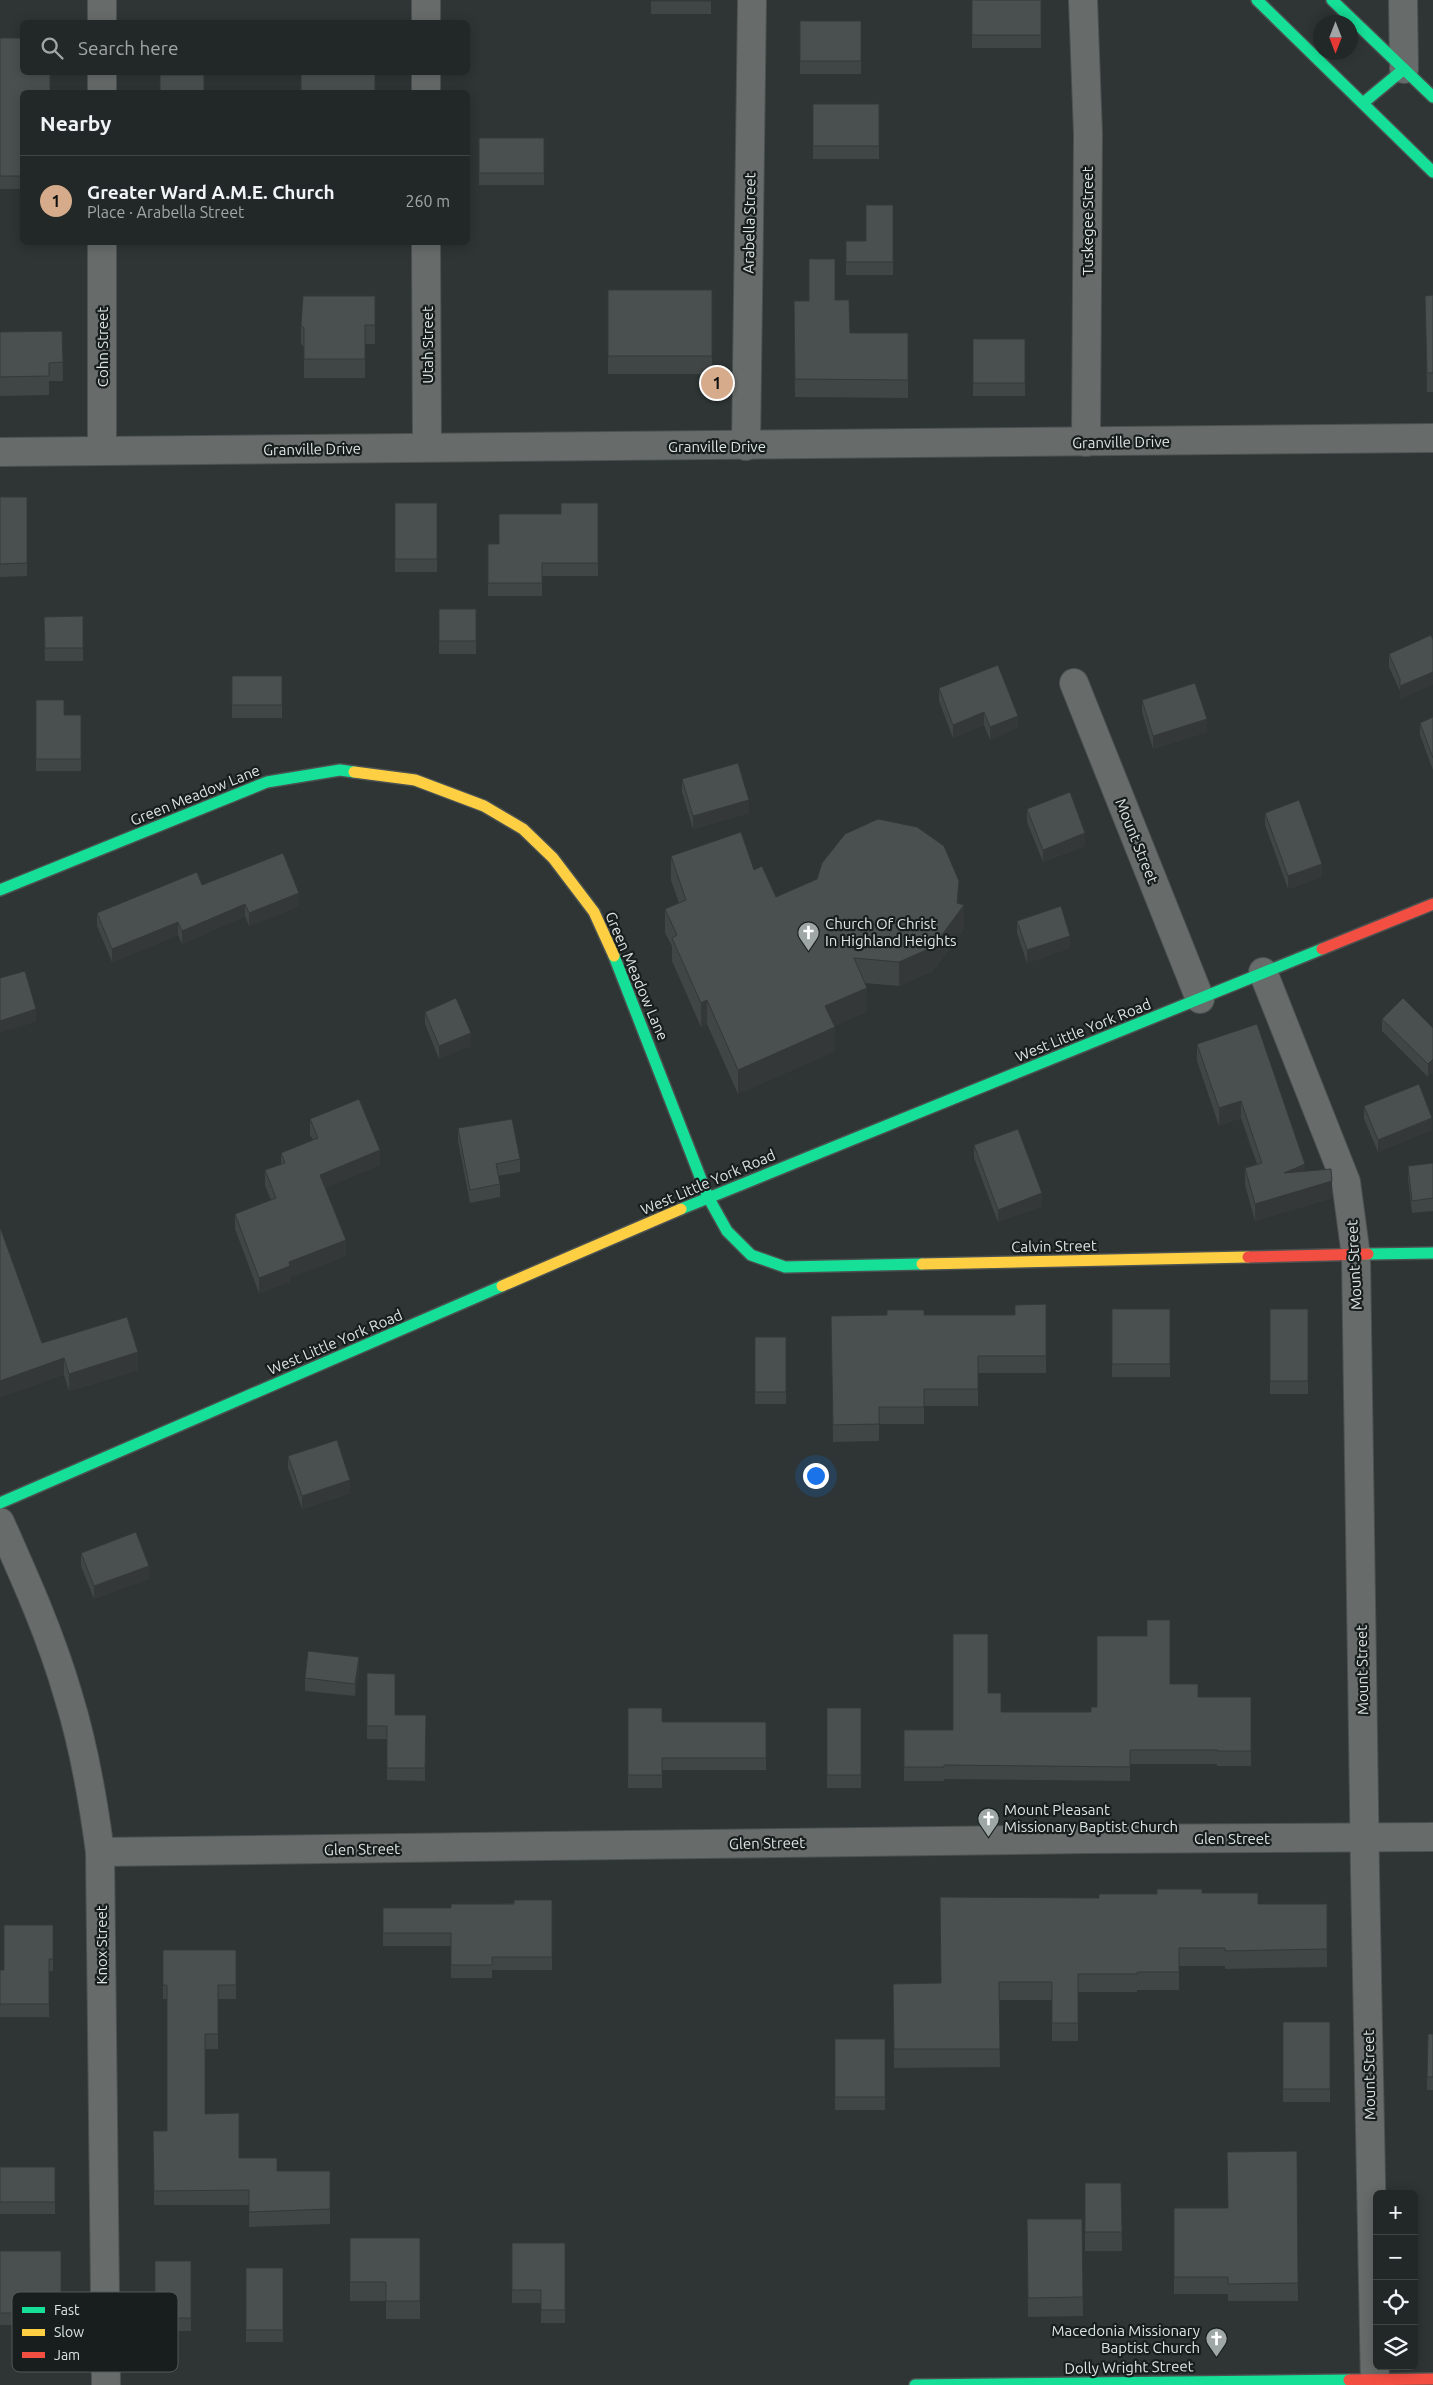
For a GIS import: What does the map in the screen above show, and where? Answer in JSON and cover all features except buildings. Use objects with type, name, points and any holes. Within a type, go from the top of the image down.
[{"type":"street","points":[[102,0],[102,20]]},
{"type":"street","points":[[426,0],[426,20]]},
{"type":"street","name":"Arabella Street","points":[[746,446],[752,0]]},
{"type":"street","name":"Tuskegee Street","points":[[1083,0],[1088,134],[1086,442]]},
{"type":"street","points":[[1257,0],[1433,172]]},
{"type":"street","points":[[1332,0],[1433,97]]},
{"type":"street","points":[[1403,0],[1404,69]]},
{"type":"street","points":[[1363,103],[1404,69]]},
{"type":"street","points":[[102,75],[102,90]]},
{"type":"street","points":[[426,75],[426,90]]},
{"type":"street","name":"Cohn Street","points":[[102,245],[102,451]]},
{"type":"street","name":"Utah Street","points":[[426,245],[427,447]]},
{"type":"street","name":"Granville Drive","points":[[0,452],[1433,438]]},
{"type":"street","name":"Mount Street","points":[[1074,683],[1200,999]]},
{"type":"street","name":"Green Meadow Lane","points":[[0,890],[267,782],[340,770],[415,780],[484,806],[523,829],[552,858],[594,912],[622,973],[708,1197]]},
{"type":"street","name":"West Little York Road","points":[[0,1503],[708,1197],[1433,904]]},
{"type":"street","name":"Mount Street","points":[[1263,972],[1346,1182],[1356,1256],[1364,1837],[1375,2382]]},
{"type":"street","name":"Calvin Street","points":[[708,1197],[727,1231],[751,1255],[785,1267],[1433,1253]]},
{"type":"street","name":"Knox Street","points":[[0,1522],[41,1620],[68,1695],[92,1798],[100,1852],[105,2292]]},
{"type":"street","name":"Glen Street","points":[[100,1852],[1433,1837]]},
{"type":"street","name":"Knox Street","points":[[106,2372],[106,2385]]},
{"type":"street","name":"Dolly Wright Street","points":[[915,2385],[1375,2382],[1433,2379]]},
{"type":"traffic: fast","points":[[1257,0],[1433,172]]},
{"type":"traffic: fast","points":[[1332,0],[1433,97]]},
{"type":"traffic: fast","points":[[1363,103],[1404,69]]},
{"type":"traffic: fast","points":[[0,890],[267,782],[340,770],[354,772]]},
{"type":"traffic: fast","points":[[681,1209],[1322,949]]},
{"type":"traffic: fast","points":[[614,956],[708,1197],[727,1231],[751,1255],[785,1267],[922,1264]]},
{"type":"traffic: fast","points":[[1368,1254],[1433,1253]]},
{"type":"traffic: fast","points":[[0,1503],[502,1286]]},
{"type":"traffic: fast","points":[[915,2385],[1349,2380]]},
{"type":"traffic: slow","points":[[354,772],[415,780],[484,806],[523,829],[553,858],[594,912],[614,956]]},
{"type":"traffic: slow","points":[[502,1286],[681,1209]]},
{"type":"traffic: slow","points":[[922,1264],[1248,1257]]},
{"type":"traffic: jam","points":[[1322,949],[1433,904]]},
{"type":"traffic: jam","points":[[1248,1257],[1368,1254]]},
{"type":"traffic: jam","points":[[1349,2380],[1433,2379]]},
{"type":"place","name":"Greater Ward A.M.E. Church","points":[[717,383]]},
{"type":"place","name":"Church Of Christ In Highland Heights","points":[[809,951]]},
{"type":"place","name":"Mount Pleasant Missionary Baptist Church","points":[[988,1837]]},
{"type":"place","name":"Macedonia Missionary Baptist Church","points":[[1216,2358]]}]
